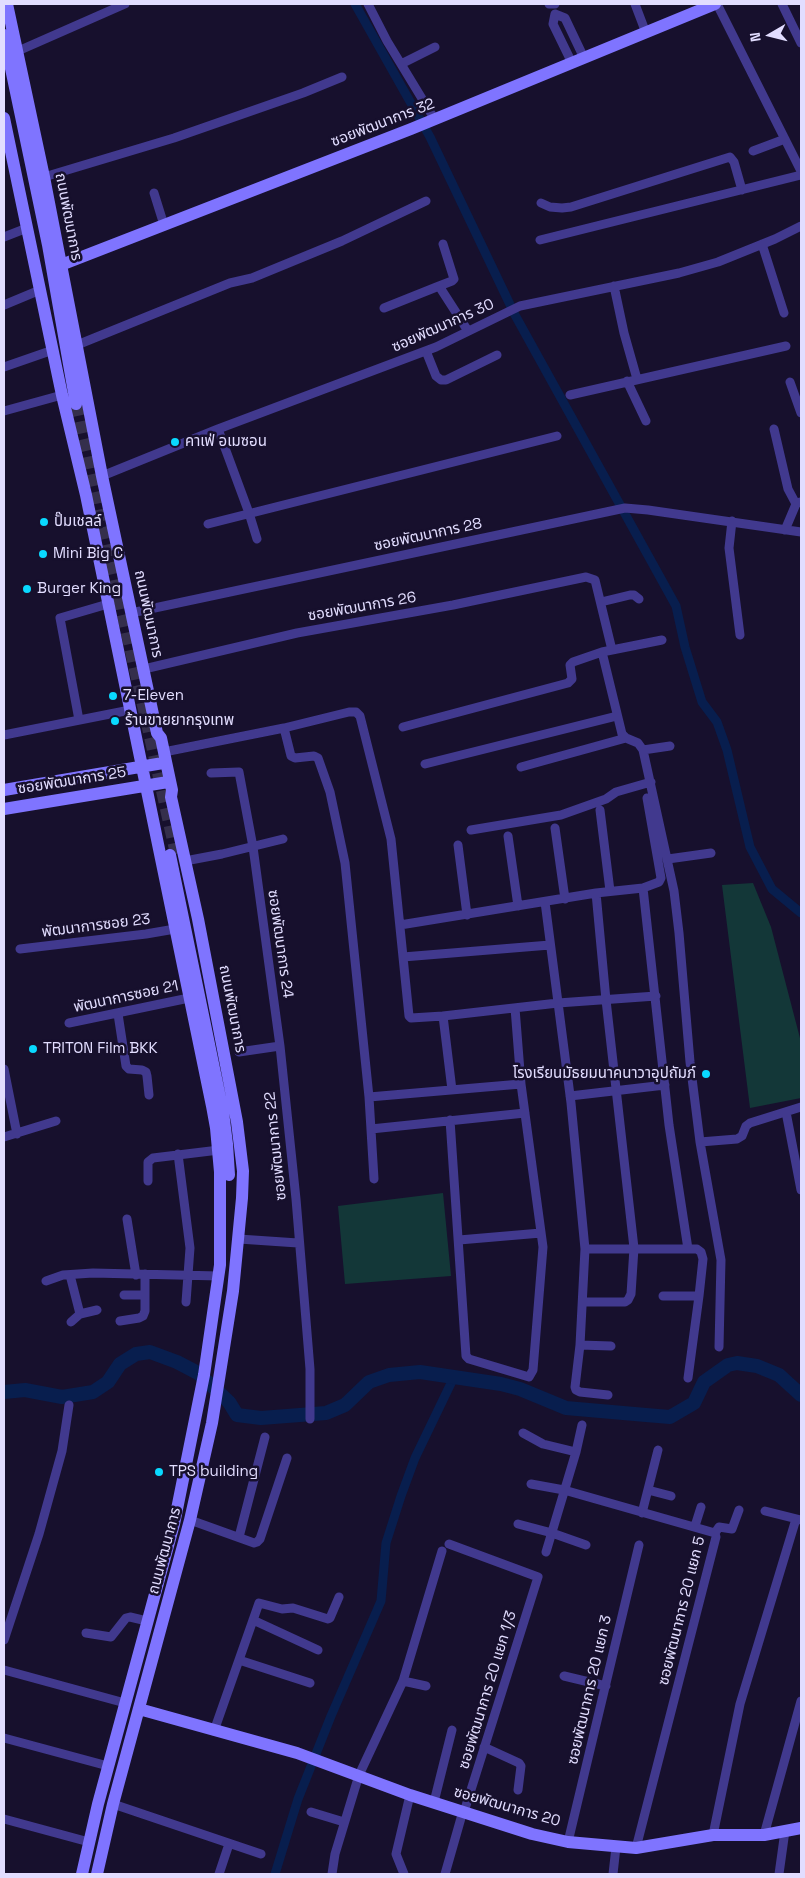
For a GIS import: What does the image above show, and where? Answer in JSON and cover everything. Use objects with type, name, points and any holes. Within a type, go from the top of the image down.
[{"type":"main road","name":"ถนนพัฒนาการ","points":[[7,4],[77,345],[72,402]]},
{"type":"main road","name":"ซอยพัฒนาการ 32","points":[[61,265],[418,127],[716,4]]},
{"type":"main road","name":"ถนนพัฒนาการ","points":[[4,35],[48,245],[86,495],[141,767],[145,786],[175,856],[233,1127],[238,1172],[239,1235],[230,1319],[220,1382],[190,1520],[113,1804],[97,1874]]},
{"type":"main road","name":"ถนนพัฒนาการ","points":[[4,76],[42,247],[72,402]]},
{"type":"main road","name":"ถนนพัฒนาการ","points":[[4,118],[53,350],[102,476],[157,733],[172,790],[175,856],[175,929],[219,1150],[221,1212],[219,1271]]},
{"type":"main road","name":"ซอยพัฒนาการ 25","points":[[4,790],[141,767],[164,758]]},
{"type":"main road","points":[[164,758],[171,797]]},
{"type":"main road","points":[[70,779],[75,784],[76,792],[73,798]]},
{"type":"main road","name":"ซอยพัฒนาการ 25","points":[[4,809],[168,782]]},
{"type":"main road","name":"ถนนพัฒนาการ","points":[[82,1874],[108,1766],[174,1524],[204,1374],[227,1210],[229,1182],[226,1128],[175,856]]},
{"type":"main road","name":"ซอยพัฒนาการ 20","points":[[139,1709],[298,1753],[410,1795],[532,1834],[568,1842],[636,1848],[713,1835],[764,1834],[801,1828]]},
{"type":"street","points":[[18,51],[125,4]]},
{"type":"street","points":[[368,4],[433,121]]},
{"type":"street","points":[[634,4],[646,33]]},
{"type":"street","points":[[716,4],[801,171]]},
{"type":"street","points":[[782,4],[801,43]]},
{"type":"street","points":[[553,6],[565,18],[584,58]]},
{"type":"street","points":[[553,6],[554,24],[572,63]]},
{"type":"street","points":[[401,64],[435,47]]},
{"type":"street","points":[[44,177],[174,138],[303,93],[342,77]]},
{"type":"street","points":[[753,151],[786,139]]},
{"type":"street","points":[[541,203],[556,208],[570,207],[730,158],[734,162],[742,190]]},
{"type":"street","points":[[540,240],[801,175]]},
{"type":"street","points":[[154,193],[164,225]]},
{"type":"street","points":[[77,345],[230,283],[252,278],[342,241],[426,201]]},
{"type":"street","name":"ซอยพัฒนาการ 30","points":[[102,476],[218,429],[426,351],[520,306],[679,273],[718,262],[801,226]]},
{"type":"street","points":[[4,237],[27,228]]},
{"type":"street","points":[[384,308],[452,281],[454,278],[443,244]]},
{"type":"street","points":[[762,244],[784,313]]},
{"type":"street","points":[[439,286],[468,331]]},
{"type":"street","points":[[614,286],[624,333],[637,379]]},
{"type":"street","points":[[4,305],[40,290]]},
{"type":"street","points":[[570,395],[786,346]]},
{"type":"street","points":[[4,367],[53,350]]},
{"type":"street","points":[[426,351],[436,376],[441,380],[446,380],[497,355]]},
{"type":"street","points":[[627,381],[646,421]]},
{"type":"street","points":[[790,382],[801,413]]},
{"type":"street","points":[[4,411],[72,402]]},
{"type":"street","points":[[218,429],[250,513],[257,539]]},
{"type":"street","points":[[774,429],[788,489],[799,502],[785,530]]},
{"type":"street","points":[[208,524],[558,436]]},
{"type":"street","name":"ซอยพัฒนาการ 28","points":[[131,613],[625,508],[732,521],[801,532]]},
{"type":"street","points":[[732,521],[729,548],[740,635]]},
{"type":"street","name":"ซอยพัฒนาการ 26","points":[[144,669],[298,632],[454,605],[586,577],[595,580],[601,602]]},
{"type":"street","points":[[612,650],[601,602],[630,596],[639,599]]},
{"type":"street","points":[[79,720],[60,618],[108,604]]},
{"type":"street","points":[[403,726],[568,682],[572,679],[570,665],[573,662],[602,652],[662,640]]},
{"type":"street","points":[[602,652],[622,734],[626,738],[638,743],[643,750],[668,859],[679,933],[690,1062],[700,1142],[721,1260],[719,1348]]},
{"type":"street","points":[[4,735],[130,710]]},
{"type":"street","points":[[164,758],[350,712],[356,712],[360,716],[391,839],[409,1017],[418,1019],[558,1003],[656,996]]},
{"type":"street","points":[[425,764],[617,716]]},
{"type":"street","points":[[284,728],[290,756],[295,758],[314,756],[318,758],[330,792],[346,863],[369,1098],[374,1179]]},
{"type":"street","points":[[522,767],[626,738]]},
{"type":"street","points":[[643,750],[670,746]]},
{"type":"street","name":"ซอยพัฒนาการ 24","points":[[211,773],[239,772],[253,846],[280,1046]]},
{"type":"street","points":[[471,830],[569,812],[606,800],[616,792],[651,782]]},
{"type":"street","points":[[400,925],[596,893],[643,888],[659,882],[661,878],[647,798]]},
{"type":"street","points":[[600,810],[610,891]]},
{"type":"street","points":[[555,828],[565,899]]},
{"type":"street","points":[[508,836],[518,906]]},
{"type":"street","points":[[175,856],[253,846],[283,839]]},
{"type":"street","points":[[458,845],[467,915]]},
{"type":"street","points":[[668,859],[711,853]]},
{"type":"street","points":[[643,888],[665,1085],[688,1249]]},
{"type":"street","points":[[582,1302],[625,1302],[628,1300],[631,1294],[634,1248],[596,893]]},
{"type":"street","points":[[545,902],[570,1096],[586,1249],[576,1390],[608,1395]]},
{"type":"street","name":"พัฒนาการซอย 23","points":[[20,949],[175,929]]},
{"type":"street","points":[[403,957],[550,945]]},
{"type":"street","name":"พัฒนาการซอย 21","points":[[68,1023],[189,998]]},
{"type":"street","points":[[450,1120],[466,1356],[469,1359],[528,1377],[531,1376],[533,1370],[543,1246],[521,1084],[516,1008]]},
{"type":"street","points":[[118,1014],[126,1066],[129,1070],[142,1070],[146,1072],[149,1095]]},
{"type":"street","points":[[444,1016],[452,1090]]},
{"type":"street","points":[[239,1052],[280,1046]]},
{"type":"street","name":"ซอยพัฒนาการ 22","points":[[280,1046],[296,1199],[298,1243],[310,1369],[310,1418]]},
{"type":"street","points":[[4,1069],[16,1134]]},
{"type":"street","points":[[369,1098],[521,1084]]},
{"type":"street","points":[[570,1096],[665,1085]]},
{"type":"street","points":[[700,1142],[740,1138],[744,1134],[746,1126],[750,1123],[801,1107]]},
{"type":"street","points":[[786,1112],[801,1190]]},
{"type":"street","points":[[371,1129],[525,1113]]},
{"type":"street","points":[[4,1137],[56,1121]]},
{"type":"street","points":[[148,1181],[148,1160],[178,1154],[219,1150]]},
{"type":"street","points":[[178,1154],[190,1248],[186,1302]]},
{"type":"street","points":[[120,1321],[139,1318],[143,1316],[145,1311],[145,1295],[127,1219]]},
{"type":"street","points":[[459,1240],[541,1233]]},
{"type":"street","points":[[239,1235],[298,1243]]},
{"type":"street","points":[[586,1249],[699,1250],[703,1256],[688,1378]]},
{"type":"street","points":[[46,1281],[63,1275],[93,1273],[189,1276],[219,1271]]},
{"type":"street","points":[[70,1275],[80,1314]]},
{"type":"street","points":[[124,1295],[145,1295]]},
{"type":"street","points":[[663,1296],[699,1296]]},
{"type":"street","points":[[71,1322],[80,1314],[98,1310]]},
{"type":"street","points":[[580,1344],[611,1346]]},
{"type":"street","points":[[4,1640],[39,1534],[62,1451],[69,1405]]},
{"type":"street","points":[[546,1552],[576,1452],[582,1425]]},
{"type":"street","points":[[524,1433],[543,1444],[576,1452]]},
{"type":"street","points":[[239,1537],[265,1437]]},
{"type":"street","points":[[642,1513],[658,1450]]},
{"type":"street","points":[[190,1520],[254,1543],[259,1541],[287,1458]]},
{"type":"street","name":"ซอยพัฒนาการ 20 แยก 5","points":[[531,1484],[564,1490],[715,1533],[716,1537],[636,1848]]},
{"type":"street","points":[[648,1490],[671,1496]]},
{"type":"street","points":[[695,1526],[702,1507]]},
{"type":"street","points":[[715,1533],[719,1527],[732,1529],[739,1510]]},
{"type":"street","points":[[713,1835],[740,1704],[798,1520],[765,1511]]},
{"type":"street","points":[[518,1524],[586,1545]]},
{"type":"street","name":"ซอยพัฒนาการ 20 แยก 3","points":[[568,1842],[639,1545]]},
{"type":"street","name":"ซอยพัฒนาการ 20 แยก 1/3","points":[[403,1680],[446,1548],[538,1577],[445,1874]]},
{"type":"street","points":[[214,1731],[260,1602],[282,1609],[293,1608],[330,1619],[339,1596]]},
{"type":"street","points":[[86,1633],[111,1637],[126,1618],[130,1617],[147,1622]]},
{"type":"street","points":[[253,1620],[318,1650]]},
{"type":"street","points":[[239,1660],[310,1684]]},
{"type":"street","points":[[4,1670],[126,1703]]},
{"type":"street","points":[[564,1676],[606,1686]]},
{"type":"street","points":[[332,1874],[335,1854],[358,1775],[403,1680],[426,1686]]},
{"type":"street","points":[[764,1834],[801,1701]]},
{"type":"street","points":[[434,1802],[452,1730]]},
{"type":"street","points":[[4,1738],[108,1766]]},
{"type":"street","points":[[484,1747],[522,1766],[518,1790]]},
{"type":"street","points":[[404,1874],[396,1854],[410,1795]]},
{"type":"street","points":[[113,1804],[261,1854]]},
{"type":"street","points":[[311,1812],[344,1822]]},
{"type":"street","points":[[4,1819],[89,1842]]},
{"type":"street","points":[[779,1874],[785,1831]]},
{"type":"street","points":[[219,1874],[229,1844]]},
{"type":"street","points":[[613,1874],[616,1847]]},
{"type":"green space","points":[[753,883],[771,927],[801,1042],[801,1098],[750,1108],[722,885]]},
{"type":"green space","points":[[443,1193],[451,1276],[345,1284],[338,1206]]},
{"type":"waterway","points":[[355,4],[430,137],[515,315],[676,606],[685,647],[702,702],[717,722],[727,750],[750,847],[772,889],[801,913]]},
{"type":"waterway","points":[[4,1392],[25,1390],[62,1397],[93,1392],[108,1382],[120,1364],[136,1354],[150,1352],[177,1362],[198,1373],[229,1402],[237,1415],[261,1418],[326,1413],[345,1405],[369,1382],[389,1375],[420,1372],[501,1384],[520,1389],[566,1408],[670,1417],[694,1403],[704,1382],[728,1365],[737,1363],[757,1366],[779,1375],[801,1395]]},
{"type":"waterway","points":[[275,1874],[298,1799],[331,1716],[381,1601],[386,1543],[401,1496],[415,1458],[454,1377]]},
{"type":"tunnel","points":[[76,404],[176,854]]},
{"type":"place","name":"คาเฟ่ อเมซอน","points":[[175,442]]},
{"type":"place","name":"ปั๊มเชลล์","points":[[44,522]]},
{"type":"place","name":"Mini Big C","points":[[43,554]]},
{"type":"place","name":"Burger King","points":[[27,589]]},
{"type":"place","name":"7-Eleven","points":[[113,696]]},
{"type":"place","name":"ร้านขายยากรุงเทพ","points":[[115,721]]},
{"type":"place","name":"TRITON Film BKK","points":[[33,1049]]},
{"type":"place","name":"โรงเรียนมัธยมนาคนาวาอุปถัมภ์","points":[[706,1074]]},
{"type":"place","name":"TPS building","points":[[159,1472]]}]
